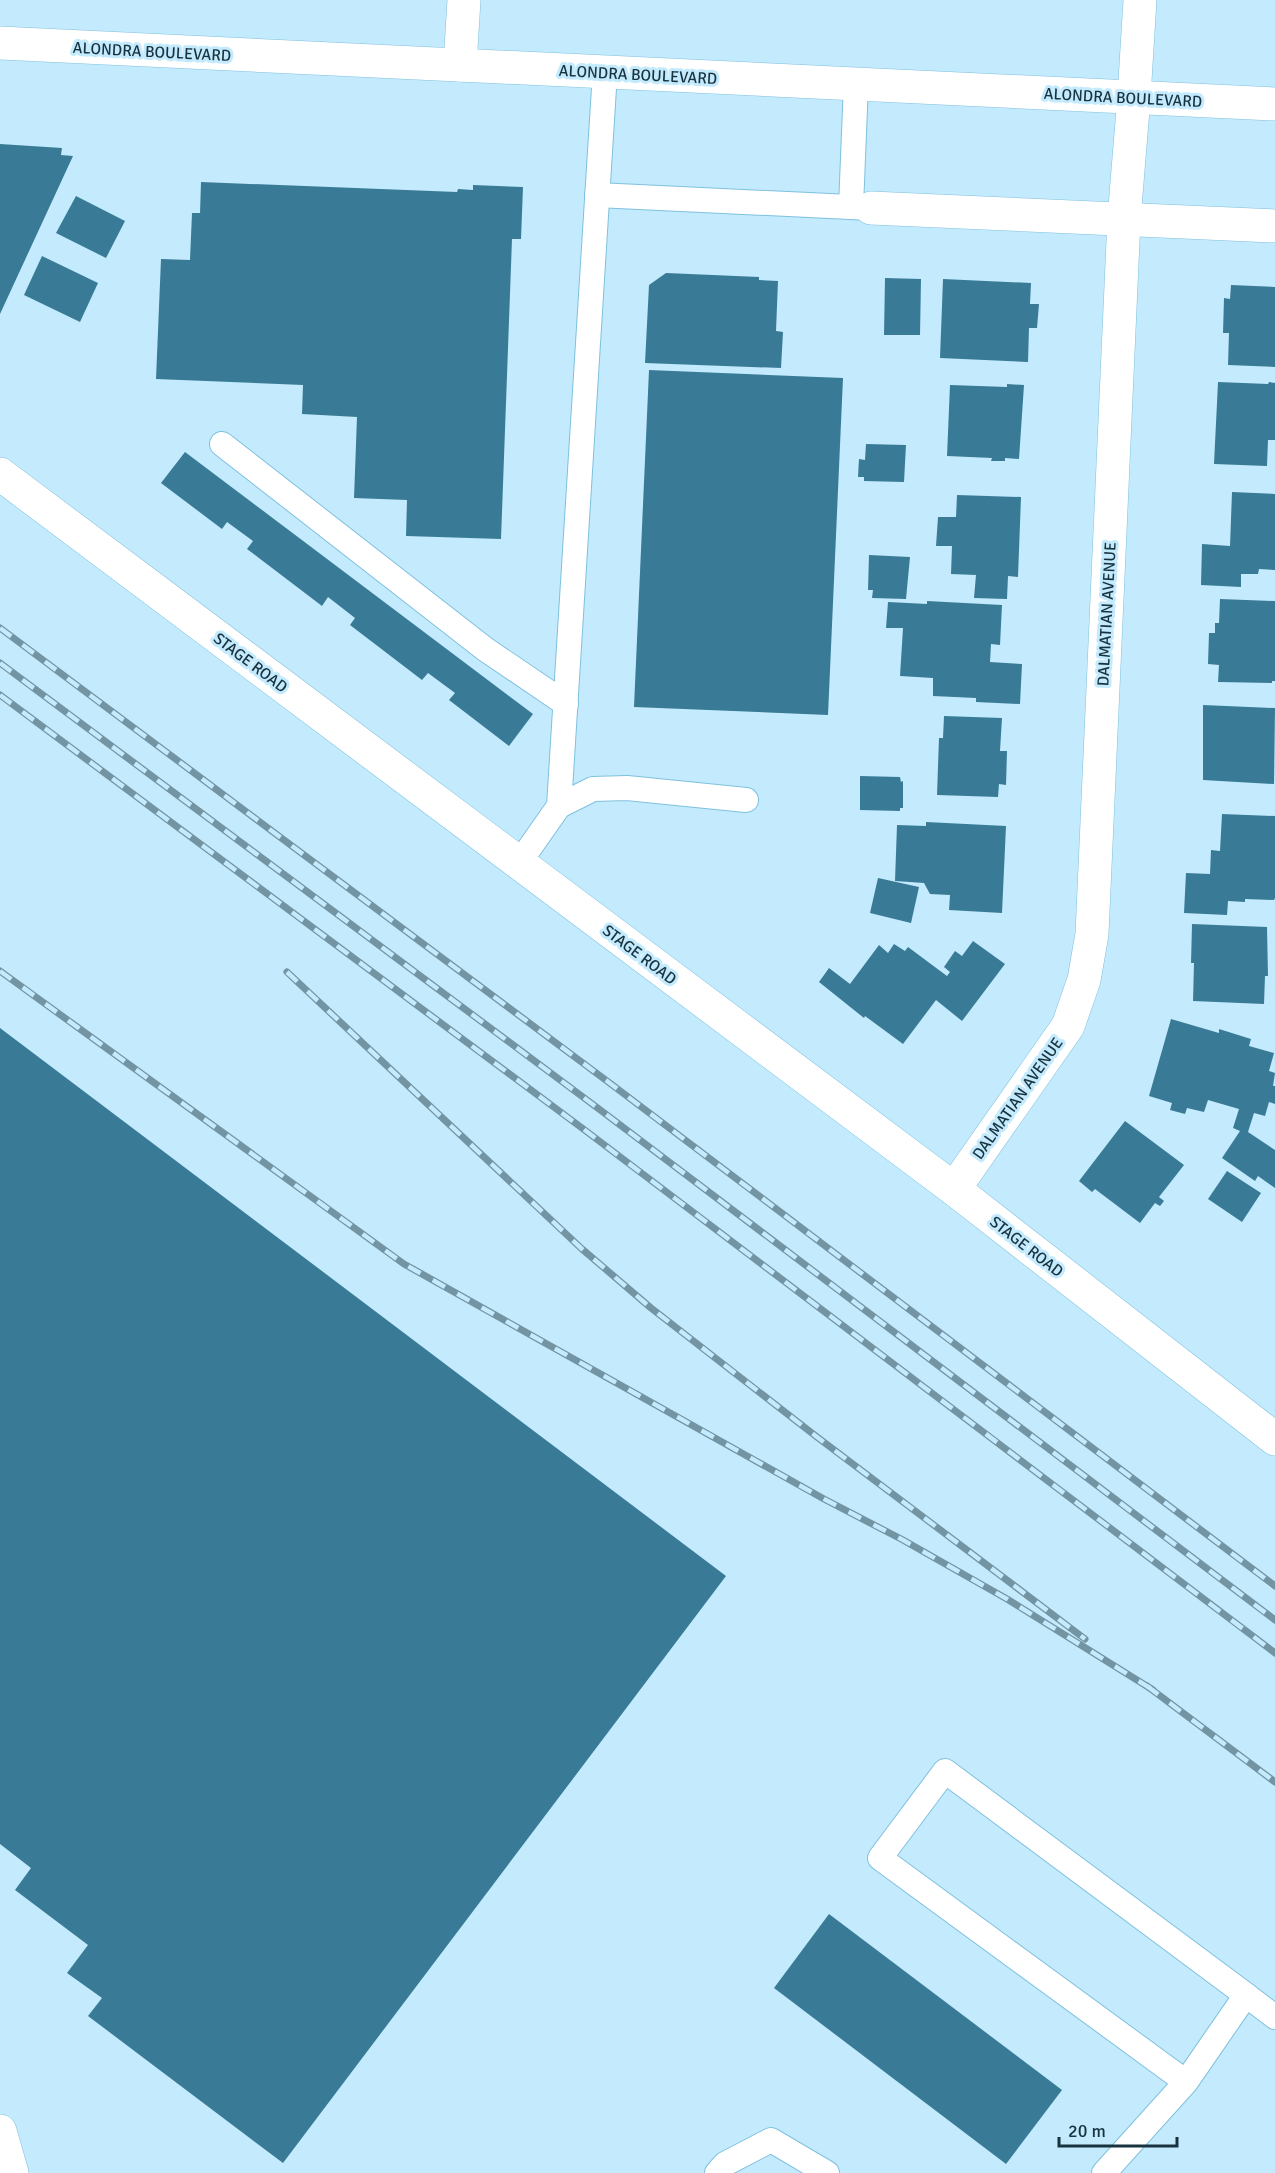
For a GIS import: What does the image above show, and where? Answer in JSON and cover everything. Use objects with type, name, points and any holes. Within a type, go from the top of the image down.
[{"type":"main road","points":[[460,65],[464,0]]},
{"type":"main road","name":"DALMATIAN AVENUE","points":[[954,1189],[1068,1026],[1084,980],[1092,934],[1124,219],[1140,0]]},
{"type":"main road","name":"ALONDRA BOULEVARD","points":[[0,44],[1275,104]]},
{"type":"main road","points":[[861,207],[1275,226]]},
{"type":"main road","name":"STAGE ROAD","points":[[0,474],[954,1189],[1275,1439]]},
{"type":"main road","points":[[0,2131],[12,2173]]},
{"type":"lane","points":[[559,806],[605,72]]},
{"type":"lane","points":[[597,195],[861,207],[856,84]]},
{"type":"lane","points":[[222,444],[485,650],[567,704]]},
{"type":"lane","points":[[519,863],[559,806],[593,789],[627,788],[746,800]]},
{"type":"lane","points":[[1186,2082],[880,1858],[945,1771],[1275,2017]]},
{"type":"lane","points":[[1104,2173],[1186,2082],[1246,1995]]},
{"type":"lane","points":[[717,2173],[724,2164],[771,2140],[827,2173]]},
{"type":"building","points":[[0,144],[62,148],[61,155],[73,156],[0,314]]},
{"type":"building","points":[[201,182],[457,192],[458,189],[473,190],[473,185],[523,187],[521,239],[512,239],[501,539],[406,536],[407,500],[354,498],[357,417],[302,414],[303,385],[156,379],[161,259],[190,260],[192,213],[200,213]]},
{"type":"building","points":[[76,196],[125,221],[106,258],[56,233]]},
{"type":"building","points":[[42,256],[98,283],[80,322],[24,295]]},
{"type":"building","points":[[666,273],[759,277],[759,280],[778,281],[776,331],[783,332],[781,368],[645,363],[649,285]]},
{"type":"building","points":[[885,278],[921,279],[920,335],[884,335]]},
{"type":"building","points":[[943,279],[1031,283],[1030,304],[1039,304],[1037,328],[1029,328],[1028,362],[940,358]]},
{"type":"building","points":[[1231,285],[1275,287],[1275,367],[1228,365],[1229,333],[1223,333],[1224,298],[1230,299]]},
{"type":"building","points":[[649,370],[843,378],[828,715],[634,707]]},
{"type":"building","points":[[1218,382],[1275,383],[1275,440],[1268,440],[1267,466],[1214,464]]},
{"type":"building","points":[[1007,384],[1024,385],[1019,459],[1005,458],[1005,461],[991,461],[992,458],[947,456],[950,385],[1007,387]]},
{"type":"building","points":[[866,444],[906,445],[904,482],[864,481],[864,477],[858,477],[859,459],[865,460]]},
{"type":"building","points":[[185,452],[533,714],[509,746],[449,700],[455,693],[428,673],[422,680],[350,625],[355,618],[328,597],[322,606],[247,549],[253,541],[227,522],[222,529],[161,483]]},
{"type":"building","points":[[1232,492],[1275,494],[1275,570],[1259,569],[1258,574],[1241,574],[1241,587],[1201,585],[1202,544],[1230,546]]},
{"type":"building","points":[[957,495],[1021,497],[1018,577],[1008,576],[1007,599],[974,598],[976,575],[951,574],[952,546],[936,546],[938,517],[956,517]]},
{"type":"building","points":[[869,555],[910,557],[906,599],[872,598],[873,590],[868,590]]},
{"type":"building","points":[[1220,599],[1275,601],[1275,681],[1272,683],[1218,682],[1219,665],[1208,664],[1209,633],[1215,633],[1215,623],[1219,623]]},
{"type":"building","points":[[927,601],[1002,605],[1000,645],[991,644],[990,662],[1022,664],[1020,704],[976,702],[976,698],[933,696],[933,678],[900,676],[903,628],[886,628],[888,602],[927,604]]},
{"type":"building","points":[[1203,705],[1275,708],[1274,784],[1203,780]]},
{"type":"building","points":[[944,716],[1002,718],[1000,751],[1007,751],[1006,785],[999,784],[998,797],[937,795],[939,738],[943,738]]},
{"type":"building","points":[[860,776],[900,777],[901,782],[903,781],[903,808],[900,808],[900,811],[860,810]]},
{"type":"building","points":[[1222,814],[1275,816],[1275,898],[1274,900],[1245,899],[1245,902],[1228,901],[1227,915],[1184,913],[1186,873],[1210,874],[1211,850],[1220,851]]},
{"type":"building","points":[[926,822],[1006,826],[1002,913],[949,910],[950,895],[930,894],[924,883],[895,881],[897,825],[926,826]]},
{"type":"building","points":[[878,878],[919,887],[911,923],[870,913]]},
{"type":"building","points":[[1192,924],[1267,927],[1268,976],[1265,976],[1264,1004],[1193,1001]]},
{"type":"building","points":[[973,941],[1005,964],[962,1021],[936,1000],[903,1044],[865,1016],[864,1018],[819,982],[829,968],[850,984],[879,945],[888,953],[894,944],[905,951],[908,947],[947,976],[950,972],[944,967],[955,951],[962,956]]},
{"type":"building","points":[[1171,1019],[1219,1033],[1219,1029],[1251,1039],[1249,1046],[1274,1053],[1269,1071],[1275,1073],[1273,1086],[1275,1086],[1275,1104],[1269,1102],[1265,1116],[1254,1113],[1248,1132],[1275,1150],[1275,1188],[1258,1176],[1255,1181],[1222,1158],[1240,1131],[1233,1128],[1239,1109],[1208,1100],[1204,1112],[1187,1108],[1185,1114],[1170,1110],[1172,1103],[1149,1096]]},
{"type":"building","points":[[0,1028],[726,1576],[283,2163],[88,2016],[102,1998],[67,1973],[88,1945],[15,1890],[31,1868],[0,1844]]},
{"type":"building","points":[[1125,1121],[1184,1165],[1159,1197],[1164,1201],[1160,1206],[1155,1203],[1140,1223],[1095,1189],[1092,1192],[1079,1181]]},
{"type":"building","points":[[1227,1171],[1261,1193],[1242,1222],[1208,1199]]},
{"type":"building","points":[[829,1914],[1062,2090],[1006,2164],[774,1988]]},
{"type":"railway","points":[[0,628],[611,1084],[1275,1586]]},
{"type":"railway","points":[[0,663],[595,1106],[1275,1620]]},
{"type":"railway","points":[[0,695],[582,1128],[1275,1653]]},
{"type":"railway","points":[[0,971],[404,1264],[1007,1599],[1153,1690]]},
{"type":"railway","points":[[287,972],[582,1249],[651,1308],[817,1437],[1085,1639]]},
{"type":"railway","points":[[1147,1686],[1275,1782]]}]
